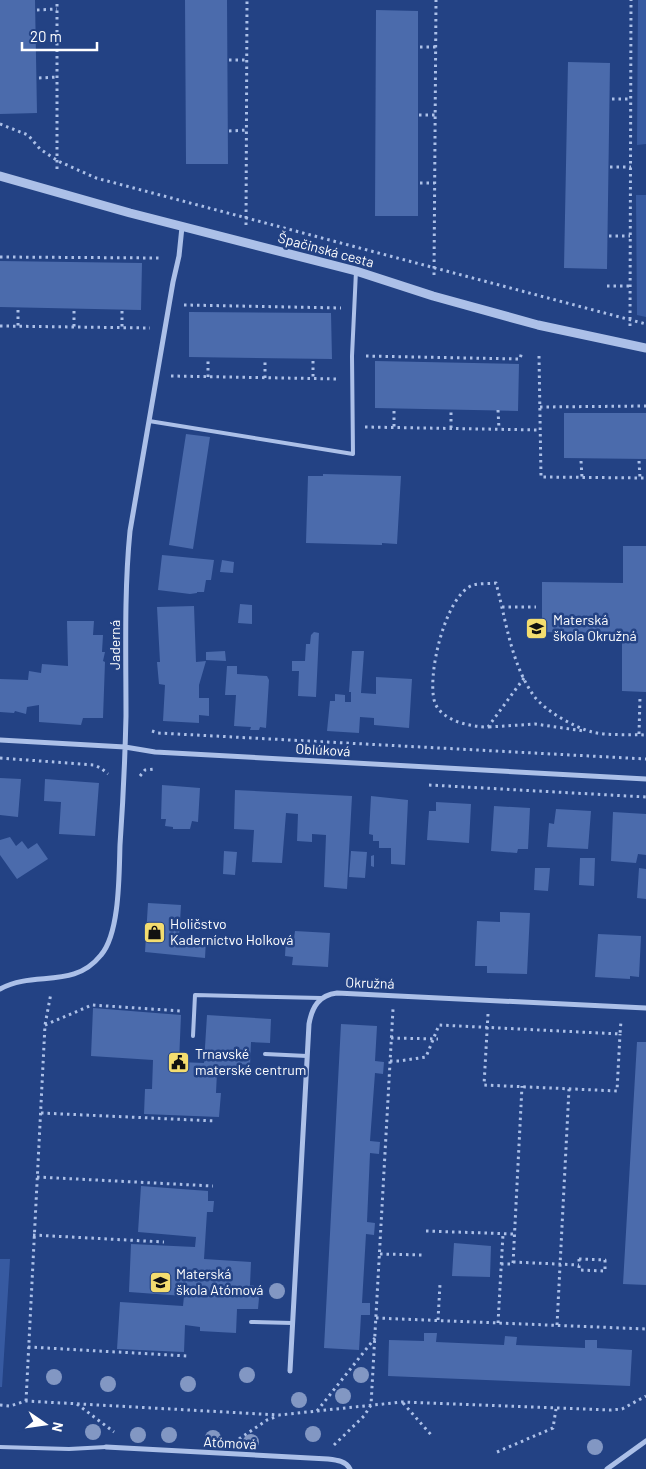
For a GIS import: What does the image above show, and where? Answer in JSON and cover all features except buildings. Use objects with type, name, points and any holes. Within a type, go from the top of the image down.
[{"type":"street","name":"Špačinská cesta","points":[[0,176],[182,227],[356,271],[433,296],[538,325],[646,348]]},
{"type":"street","name":"Jaderná","points":[[0,989],[19,981],[63,978],[82,970],[102,955],[108,944],[116,912],[125,747],[127,568],[130,531],[179,256],[182,227]]},
{"type":"street","name":"Oblúková","points":[[0,740],[125,747],[155,752],[646,779]]},
{"type":"street","name":"Okružná","points":[[321,998],[328,994],[337,993],[646,1008]]},
{"type":"street","points":[[290,1371],[310,1014],[314,1005],[321,998]]},
{"type":"street","points":[[607,1469],[646,1441]]},
{"type":"street","name":"Atómová","points":[[106,1447],[328,1459],[340,1461],[350,1469]]},
{"type":"lane","points":[[149,421],[353,454],[352,356],[356,271]]},
{"type":"lane","points":[[194,1036],[195,995],[321,998]]},
{"type":"lane","points":[[265,1054],[307,1056]]},
{"type":"lane","points":[[251,1322],[292,1323]]},
{"type":"lane","points":[[0,1447],[69,1449],[106,1447]]},
{"type":"path","points":[[56,169],[58,161],[57,0]]},
{"type":"path","points":[[246,225],[247,0]]},
{"type":"path","points":[[434,275],[436,0]]},
{"type":"path","points":[[630,326],[631,0]]},
{"type":"path","points":[[37,10],[57,9]]},
{"type":"path","points":[[420,47],[436,47]]},
{"type":"path","points":[[229,60],[247,60]]},
{"type":"path","points":[[39,78],[58,78]]},
{"type":"path","points":[[612,99],[631,99]]},
{"type":"path","points":[[419,115],[435,115]]},
{"type":"path","points":[[0,124],[28,136],[40,149],[58,161],[96,178],[646,324]]},
{"type":"path","points":[[229,131],[247,130]]},
{"type":"path","points":[[610,167],[631,167]]},
{"type":"path","points":[[420,183],[435,184]]},
{"type":"path","points":[[609,236],[630,236]]},
{"type":"path","points":[[0,257],[161,258]]},
{"type":"path","points":[[607,286],[631,286]]},
{"type":"path","points":[[182,305],[354,309]]},
{"type":"path","points":[[18,310],[18,326]]},
{"type":"path","points":[[74,311],[74,327]]},
{"type":"path","points":[[122,312],[122,328]]},
{"type":"path","points":[[0,326],[151,328]]},
{"type":"path","points":[[352,356],[520,359],[522,351]]},
{"type":"path","points":[[539,356],[541,477],[646,478]]},
{"type":"path","points":[[208,360],[208,377]]},
{"type":"path","points":[[265,360],[265,378]]},
{"type":"path","points":[[313,361],[313,379]]},
{"type":"path","points":[[170,376],[352,379]]},
{"type":"path","points":[[540,407],[646,406]]},
{"type":"path","points":[[498,410],[499,429]]},
{"type":"path","points":[[394,411],[394,428]]},
{"type":"path","points":[[451,412],[451,428]]},
{"type":"path","points":[[352,426],[540,430]]},
{"type":"path","points":[[582,461],[582,478]]},
{"type":"path","points":[[639,461],[640,478]]},
{"type":"path","points":[[594,732],[576,726],[553,713],[535,697],[524,678],[513,649],[496,583],[472,585],[459,597],[448,614],[434,668],[433,693],[436,705],[448,717],[464,725],[488,727],[535,724],[594,732],[646,735]]},
{"type":"path","points":[[502,607],[536,607]]},
{"type":"path","points":[[488,727],[524,678]]},
{"type":"path","points":[[639,734],[640,697]]},
{"type":"path","points":[[152,731],[158,733],[646,759]]},
{"type":"path","points":[[0,758],[94,765],[109,774]]},
{"type":"path","points":[[136,782],[145,770],[156,769]]},
{"type":"path","points":[[426,784],[646,797]]},
{"type":"path","points":[[26,1401],[45,1025],[54,978]]},
{"type":"path","points":[[328,1459],[329,1451],[364,1416],[371,1405],[394,995]]},
{"type":"path","points":[[45,1025],[92,1005],[194,1011]]},
{"type":"path","points":[[487,1027],[484,1085],[617,1091],[621,1019],[629,1019]]},
{"type":"path","points":[[390,1061],[426,1057],[436,1038],[439,1025],[620,1034]]},
{"type":"path","points":[[391,1038],[436,1038]]},
{"type":"path","points":[[513,1262],[522,1086]]},
{"type":"path","points":[[557,1325],[569,1089]]},
{"type":"path","points":[[41,1113],[216,1121]]},
{"type":"path","points":[[37,1177],[213,1186]]},
{"type":"path","points":[[426,1231],[514,1234]]},
{"type":"path","points":[[498,1323],[502,1234]]},
{"type":"path","points":[[34,1235],[164,1242]]},
{"type":"path","points":[[380,1254],[424,1256]]},
{"type":"path","points":[[579,1259],[605,1260],[605,1271],[579,1270],[579,1265],[579,1259]]},
{"type":"path","points":[[501,1264],[513,1264],[513,1262],[579,1265]]},
{"type":"path","points":[[438,1320],[440,1284]]},
{"type":"path","points":[[376,1318],[646,1329]]},
{"type":"path","points":[[316,1411],[375,1338]]},
{"type":"path","points":[[28,1347],[188,1356]]},
{"type":"path","points":[[0,1405],[10,1406],[26,1401],[279,1415],[402,1402],[611,1410],[622,1408],[646,1396]]},
{"type":"path","points":[[402,1402],[433,1437]]},
{"type":"path","points":[[497,1452],[553,1428],[556,1409]]},
{"type":"shaded area","points":[[638,0],[646,0],[646,144],[637,145]]},
{"type":"shaded area","points":[[636,195],[646,195],[646,317],[637,315]]},
{"type":"shaded area","points":[[0,1259],[10,1259],[2,1387],[0,1387]]},
{"type":"place","name":"Materská škola Okružná","points":[[537,628]]},
{"type":"place","name":"Holičstvo Kaderníctvo Holková","points":[[154,932]]},
{"type":"place","name":"Trnavské materské centrum","points":[[179,1062]]},
{"type":"place","name":"Materská škola Atómová","points":[[160,1282]]}]
